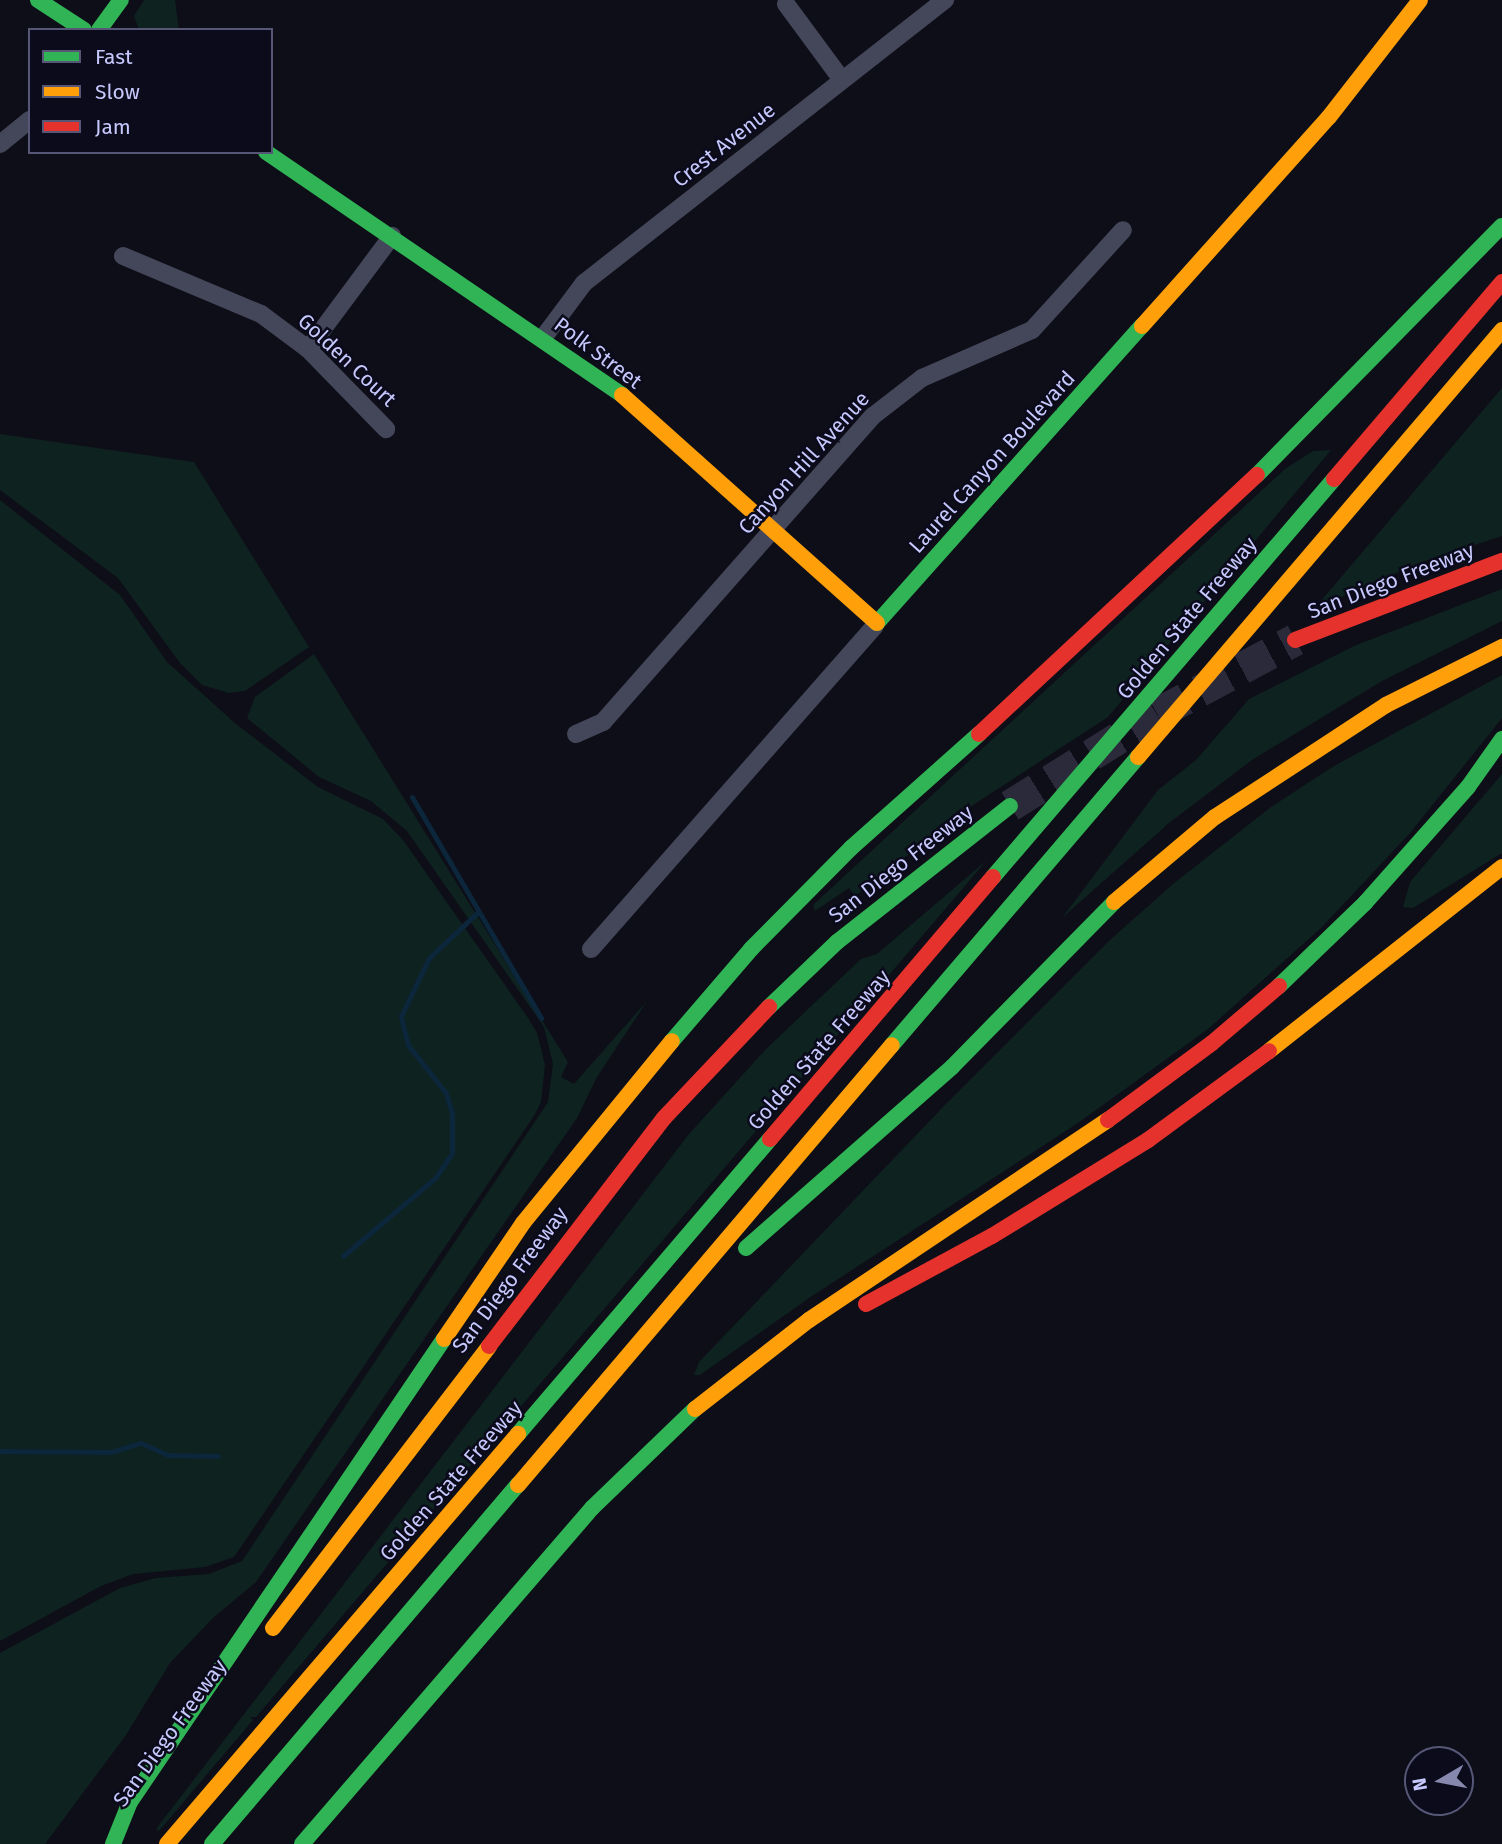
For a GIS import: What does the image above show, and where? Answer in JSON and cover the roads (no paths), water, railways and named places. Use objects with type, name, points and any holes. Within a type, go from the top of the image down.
[{"type":"main road","points":[[38,0],[81,28]]},
{"type":"main road","points":[[100,28],[121,0]]},
{"type":"main road","name":"Laurel Canyon Boulevard","points":[[875,626],[1329,117],[1420,0]]},
{"type":"main road","name":"Polk Street","points":[[269,154],[543,338],[626,398],[875,626]]},
{"type":"main road","points":[[114,1844],[130,1802],[523,1223],[581,1148],[706,1001],[851,848],[1008,709],[1272,460],[1502,226]]},
{"type":"main road","name":"Golden State Freeway","points":[[167,1844],[1502,282]]},
{"type":"main road","points":[[212,1844],[1502,330]]},
{"type":"main road","name":"San Diego Freeway","points":[[1295,640],[1502,561]]},
{"type":"main road","points":[[1314,633],[1342,641],[1490,585]]},
{"type":"main road","points":[[825,1154],[742,1253],[952,1067],[1107,908],[1215,817],[1386,705],[1502,647]]},
{"type":"main road","points":[[302,1844],[592,1508],[682,1419],[735,1374],[1090,1133],[1212,1043],[1296,971],[1365,903],[1468,787],[1502,739]]},
{"type":"main road","points":[[196,1844],[1059,833],[1065,795]]},
{"type":"main road","name":"San Diego Freeway","points":[[265,1638],[664,1118],[749,1026],[837,942],[1010,806]]},
{"type":"main road","points":[[973,978],[1095,835]]},
{"type":"main road","points":[[735,1374],[992,1236],[1148,1140],[1245,1070],[1502,867]]},
{"type":"main road","name":"San Diego Freeway","points":[[114,1844],[226,1692]]},
{"type":"street","name":"Crest Avenue","points":[[543,338],[584,284],[945,0]]},
{"type":"street","points":[[786,4],[842,80]]},
{"type":"street","points":[[0,144],[28,122]]},
{"type":"street","name":"Canyon Hill Avenue","points":[[576,734],[603,722],[873,416],[901,391],[1031,330],[1123,230]]},
{"type":"street","points":[[308,349],[392,236]]},
{"type":"street","name":"Golden Court","points":[[123,256],[251,309],[308,349],[386,429]]},
{"type":"street","name":"Laurel Canyon Boulevard","points":[[590,950],[875,626]]},
{"type":"waterway","points":[[412,797],[541,1018]]},
{"type":"waterway","points":[[343,1256],[436,1177],[452,1153],[452,1113],[446,1093],[408,1045],[401,1016],[429,958],[478,912]]},
{"type":"waterway","points":[[0,1451],[111,1452],[141,1443],[168,1455],[218,1456]]},
{"type":"tunnel","points":[[1010,806],[1157,714],[1295,640]]}]
